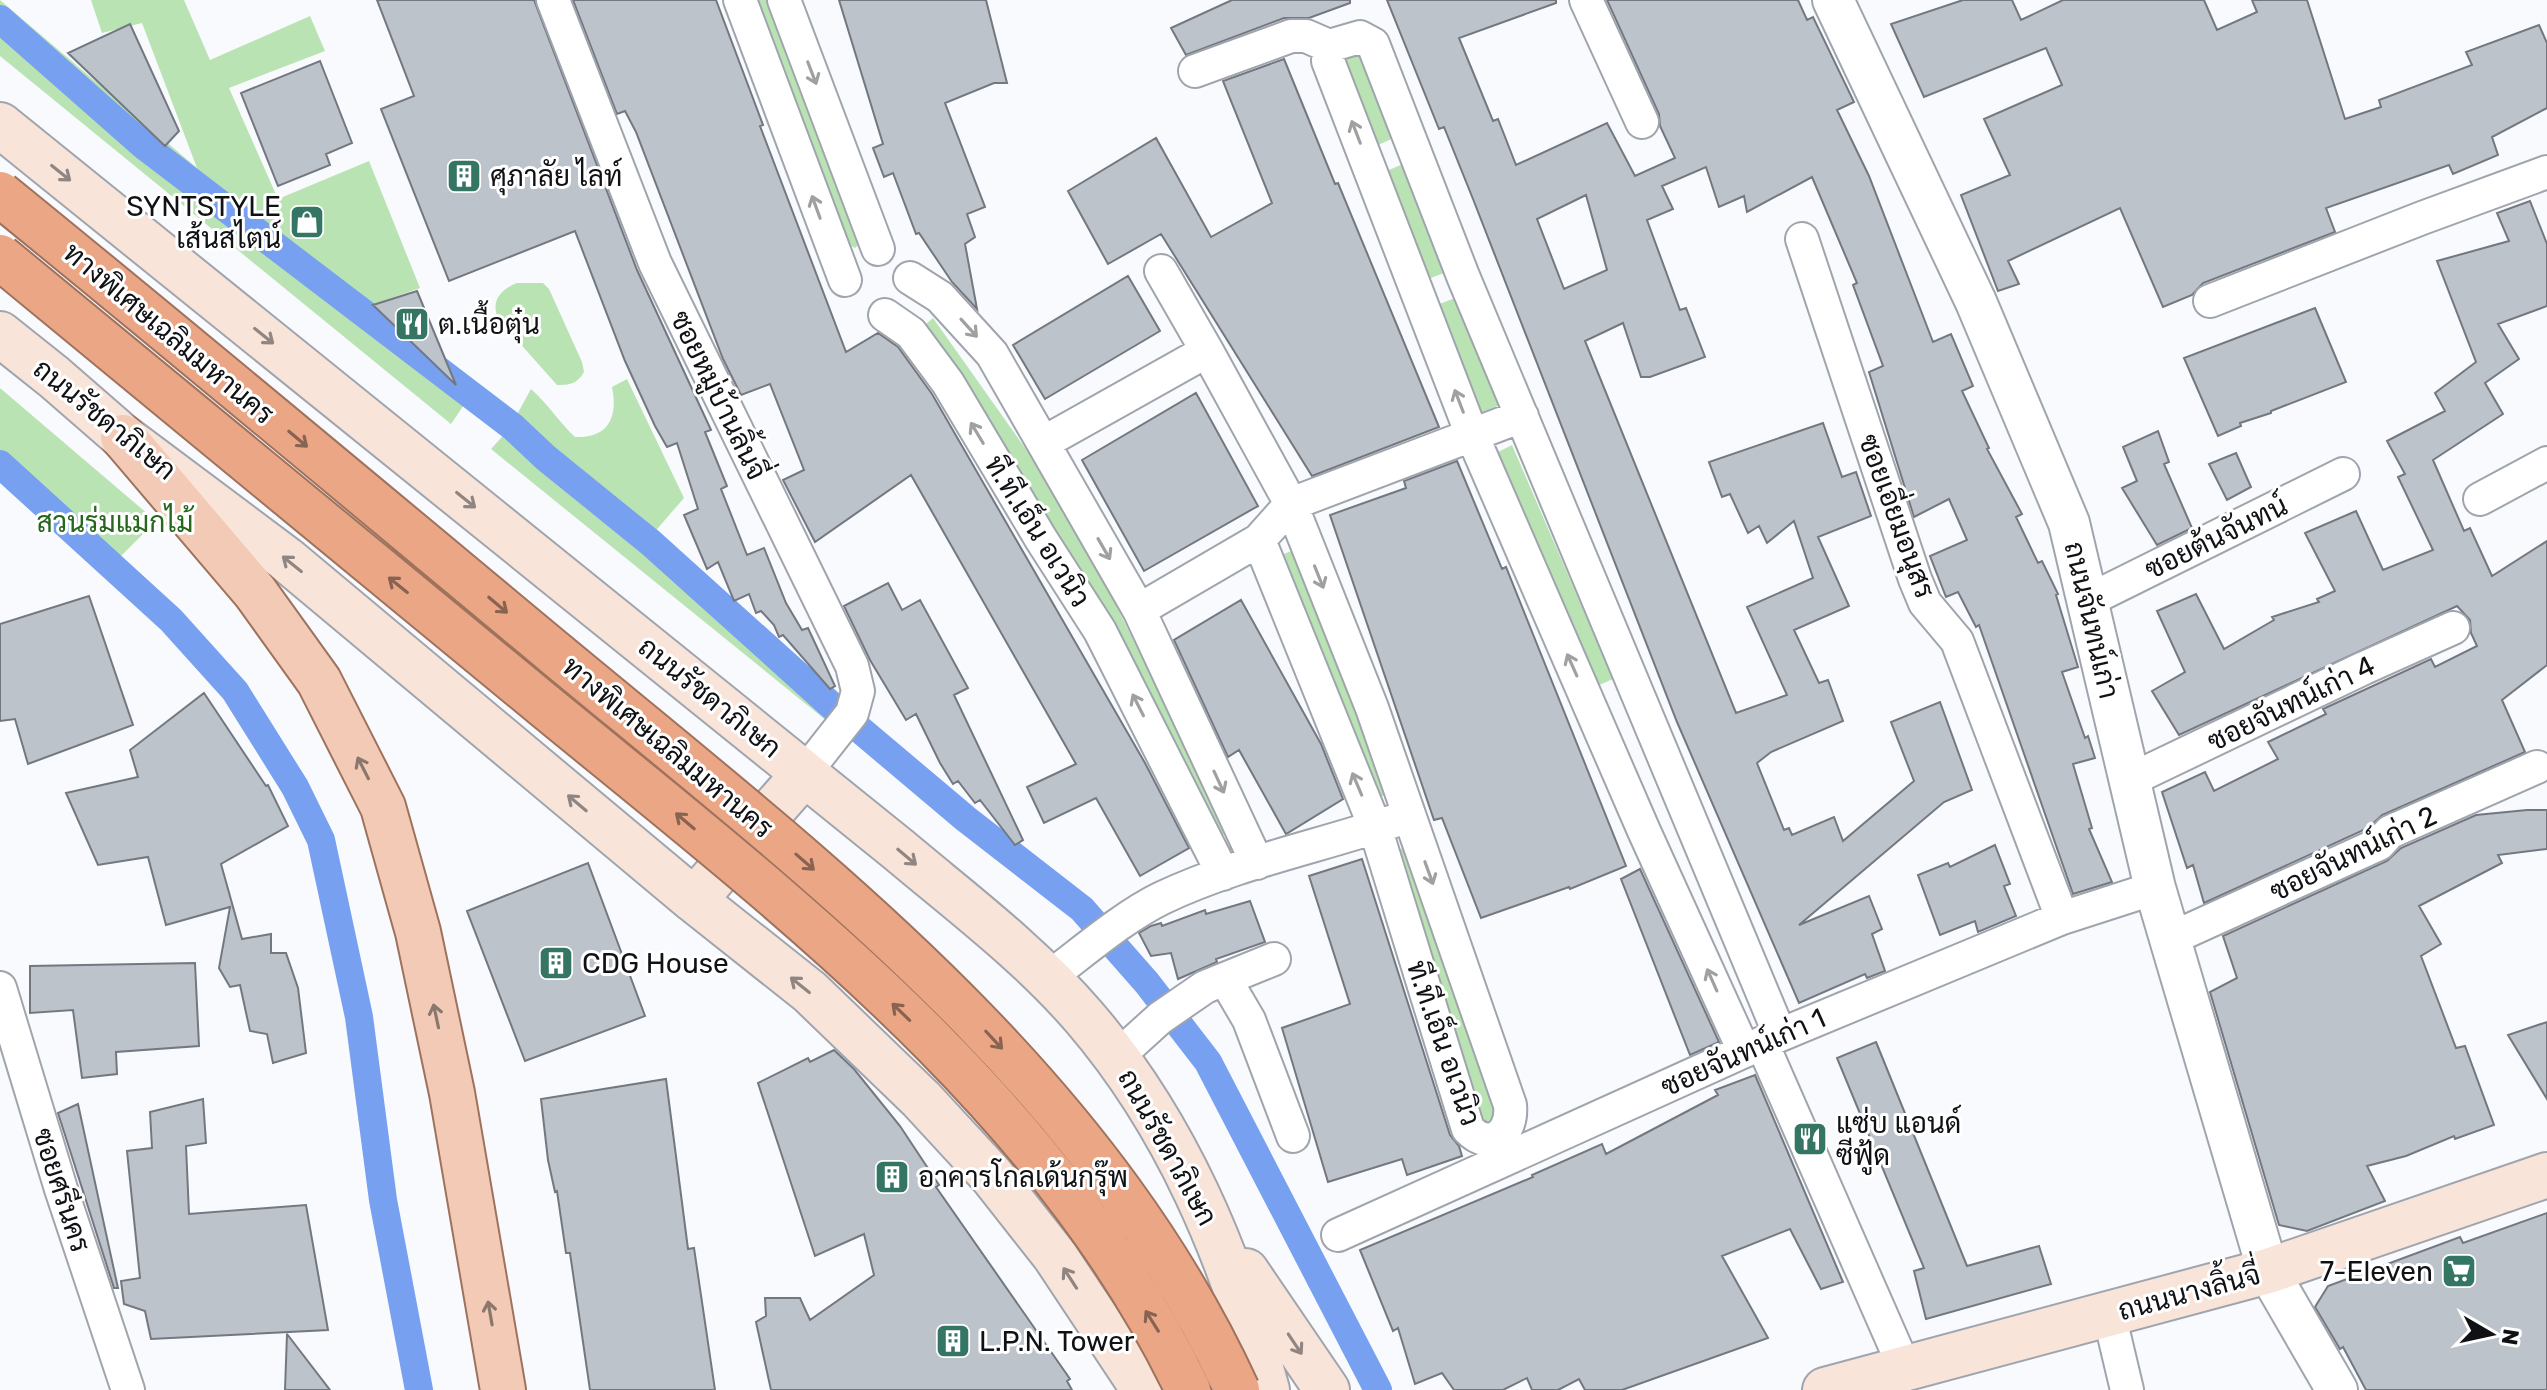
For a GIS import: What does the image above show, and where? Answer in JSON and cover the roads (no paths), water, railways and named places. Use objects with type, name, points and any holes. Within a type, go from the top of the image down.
[{"type":"highway","name":"ทางพิเศษเฉลิมมหานคร","points":[[0,194],[710,782],[911,955],[994,1039],[1076,1132],[1154,1238],[1212,1336],[1237,1390]]},
{"type":"highway","name":"ทางพิเศษเฉลิมมหานคร","points":[[0,257],[670,808],[854,967],[973,1082],[1045,1164],[1117,1266],[1167,1346],[1188,1390]]},
{"type":"main road","name":"ถนนรัชดาภิเษก","points":[[0,125],[804,774],[993,928],[1048,978],[1117,1057],[1178,1156],[1217,1235],[1252,1334],[1267,1390]]},
{"type":"main road","name":"ถนนรัชดาภิเษก","points":[[0,334],[123,437],[286,559],[694,900],[810,992],[921,1099],[992,1176],[1055,1256],[1144,1390]]},
{"type":"main road","points":[[123,437],[255,592],[310,668],[383,807],[418,932],[452,1093],[503,1390]]},
{"type":"main road","points":[[694,900],[804,774]]},
{"type":"main road","name":"ถนนนางลิ้นจี่","points":[[1825,1390],[1914,1375],[2109,1314],[2268,1271],[2547,1175]]},
{"type":"main road","points":[[1217,1235],[1252,1280],[1327,1390]]},
{"type":"street","name":"ซอยหมู่บ้านลิ้นจี่","points":[[553,0],[655,263],[852,666],[858,691],[846,721],[804,774]]},
{"type":"street","name":"ที.ที.เอ็น อเวนิว","points":[[740,0],[845,280],[848,298],[855,307],[874,316],[885,315],[911,333],[948,383],[1100,631],[1217,862]]},
{"type":"street","points":[[784,0],[878,249],[857,257],[849,265],[845,280]]},
{"type":"street","points":[[1586,0],[1642,122]]},
{"type":"street","name":"ถนนจันทน์เก่า","points":[[1833,0],[1976,302],[2069,523],[2155,888],[2268,1271],[2337,1390]]},
{"type":"street","points":[[1195,71],[1291,36],[1306,36],[1329,46],[1360,37],[1373,44],[1463,276],[1637,693],[1762,1043]]},
{"type":"street","points":[[1329,46],[1328,61],[1472,435],[1594,714],[1762,1043],[1914,1375]]},
{"type":"street","points":[[1369,168],[1412,145]]},
{"type":"street","points":[[2210,301],[2547,172]]},
{"type":"street","name":"ซอยเอี่ยมอนุสร","points":[[1802,239],[1915,579],[1925,603],[1957,641],[2062,918]]},
{"type":"street","name":"ที.ที.เอ็น อเวนิว","points":[[878,249],[898,257],[910,278],[940,297],[992,354],[1139,610],[1257,863]]},
{"type":"street","points":[[1161,271],[1207,351]]},
{"type":"street","points":[[1419,296],[1463,276]]},
{"type":"street","points":[[885,315],[895,312],[903,304],[908,295],[910,278]]},
{"type":"street","name":"ที.ที.เอ็น อเวนิว","points":[[1043,443],[1207,351],[1291,504],[1372,708],[1510,1105],[1512,1118],[1507,1129],[1489,1140],[1476,1137],[1468,1129],[1375,827],[1259,540]]},
{"type":"street","points":[[1139,610],[1259,540],[1291,504],[1522,416]]},
{"type":"street","points":[[2480,499],[2547,463]]},
{"type":"street","name":"ซอยต้นจันทน์","points":[[2089,600],[2343,474]]},
{"type":"street","name":"ซอยจันทน์เก่า 4","points":[[2130,780],[2453,628]]},
{"type":"street","points":[[1594,714],[1637,693]]},
{"type":"street","name":"ซอยจันทน์เก่า 2","points":[[2170,939],[2379,844],[2390,832],[2537,767]]},
{"type":"street","points":[[1217,862],[1257,863],[1408,816]]},
{"type":"street","points":[[1048,978],[1114,929],[1217,862],[1240,843],[1241,829]]},
{"type":"street","name":"ซอยจันทน์เก่า 1","points":[[1338,1235],[1762,1043],[2062,918],[2155,888]]},
{"type":"street","points":[[1117,1057],[1160,1018],[1215,983],[1274,959]]},
{"type":"street","points":[[1215,983],[1249,1020],[1293,1136]]},
{"type":"street","name":"ซอยศรีนคร","points":[[0,988],[8,1039],[128,1390]]},
{"type":"street","points":[[2109,1314],[2127,1390]]},
{"type":"waterway","points":[[0,19],[143,145],[513,427],[546,458],[651,543],[832,706],[966,819],[1082,909],[1147,983],[1208,1062],[1378,1390]]},
{"type":"waterway","points":[[0,464],[171,620],[235,691],[295,787],[321,840],[359,1017],[383,1200],[419,1390]]},
{"type":"place","name":"ศุภาลัย ไลท์","points":[[464,176]]},
{"type":"place","name":"SYNTSTYLE เส้นสไตน์","points":[[307,222]]},
{"type":"place","name":"ต.เนื้อตุ๋น","points":[[412,324]]},
{"type":"place","name":"CDG House","points":[[556,963]]},
{"type":"place","name":"แซ่บ แอนด์ ซีฟู้ด","points":[[1810,1139]]},
{"type":"place","name":"อาคารโกลเด้นกรุ๊พ","points":[[892,1177]]},
{"type":"place","name":"7-Eleven","points":[[2459,1271]]},
{"type":"place","name":"L.P.N. Tower","points":[[953,1341]]},
{"type":"park label","name":"สวนร่มแมกไม้","points":[[115,522]]}]
